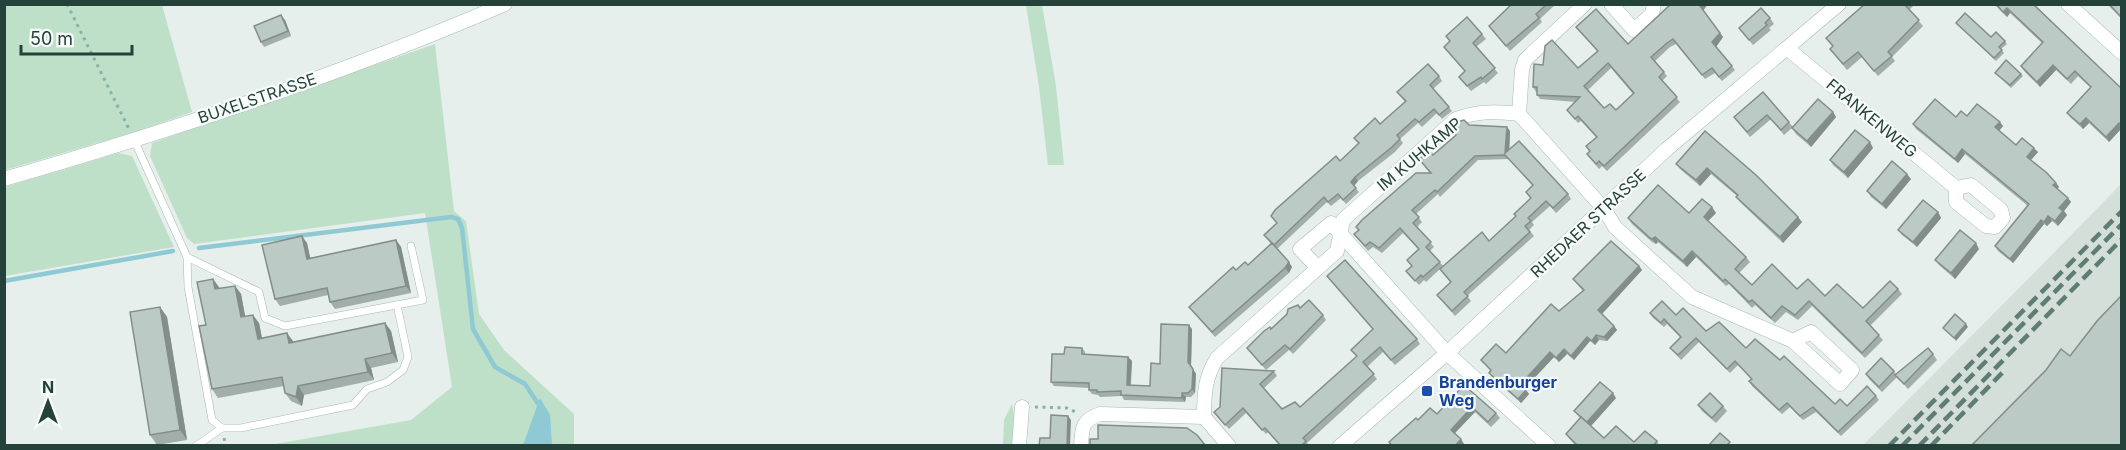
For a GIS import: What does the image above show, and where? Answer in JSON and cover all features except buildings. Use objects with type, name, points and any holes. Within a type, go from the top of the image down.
[{"type":"street","name":"BUXELSTRASSE","points":[[4,179],[135,142],[407,46],[505,4]]},
{"type":"street","points":[[1586,4],[1525,60],[1522,70],[1519,114],[1604,209],[1615,227],[1692,297],[1793,341]]},
{"type":"street","points":[[1611,4],[1634,30],[1652,14],[1654,4]]},
{"type":"street","name":"RHEDAER STRASSE","points":[[1340,446],[1447,353],[1667,148],[1839,4]]},
{"type":"street","points":[[2068,4],[2121,53]]},
{"type":"street","name":"FRANKENWEG","points":[[1788,49],[1956,188]]},
{"type":"street","name":"IM KUHKAMP","points":[[1204,417],[1205,387],[1210,370],[1217,358],[1336,251],[1343,220],[1456,119],[1474,113],[1495,111],[1519,114]]},
{"type":"street","points":[[1317,267],[1300,249],[1331,223],[1447,353],[1549,446]]},
{"type":"street","points":[[1019,446],[1022,407]]},
{"type":"street","points":[[1081,446],[1082,427],[1088,418],[1100,414],[1204,417],[1229,446]]},
{"type":"lane","points":[[135,142],[187,257],[188,287],[212,420],[222,428]]},
{"type":"lane","points":[[187,257],[259,292],[265,318],[285,326],[423,300],[411,246]]},
{"type":"lane","points":[[196,446],[222,428],[241,428],[353,405],[367,389],[387,382],[403,370],[408,357],[397,305]]},
{"type":"path","points":[[67,4],[135,142]]},
{"type":"path","points":[[1022,407],[1067,408],[1088,418]]},
{"type":"shaded area","points":[[2121,184],[2121,445],[1862,446],[2036,271]]},
{"type":"green space","points":[[5,4],[162,5],[192,112],[138,131],[5,170]]},
{"type":"green space","points":[[1026,5],[1042,5],[1056,86],[1064,165],[1048,165]]},
{"type":"green space","points":[[435,44],[454,211],[466,221],[479,314],[504,350],[574,414],[574,445],[270,445],[411,420],[452,387],[425,213],[194,244],[187,238],[150,156],[152,143]]},
{"type":"green space","points":[[119,153],[132,156],[174,247],[5,276],[5,187]]},
{"type":"green space","points":[[1012,404],[1015,420],[1015,445],[1003,446],[1004,420]]},
{"type":"water","points":[[540,398],[550,415],[552,445],[523,445]]},
{"type":"waterway","points":[[199,248],[451,217],[458,219],[462,228],[473,329],[495,367],[525,384],[541,408]]},
{"type":"waterway","points":[[4,281],[173,251]]},
{"type":"railway","points":[[1889,446],[2122,211]]},
{"type":"railway","points":[[1902,446],[2122,224]]},
{"type":"railway","points":[[1919,446],[2122,239]]},
{"type":"railway","points":[[1931,446],[2005,370]]},
{"type":"place","name":"Brandenburger Weg","points":[[1427,391]]}]
